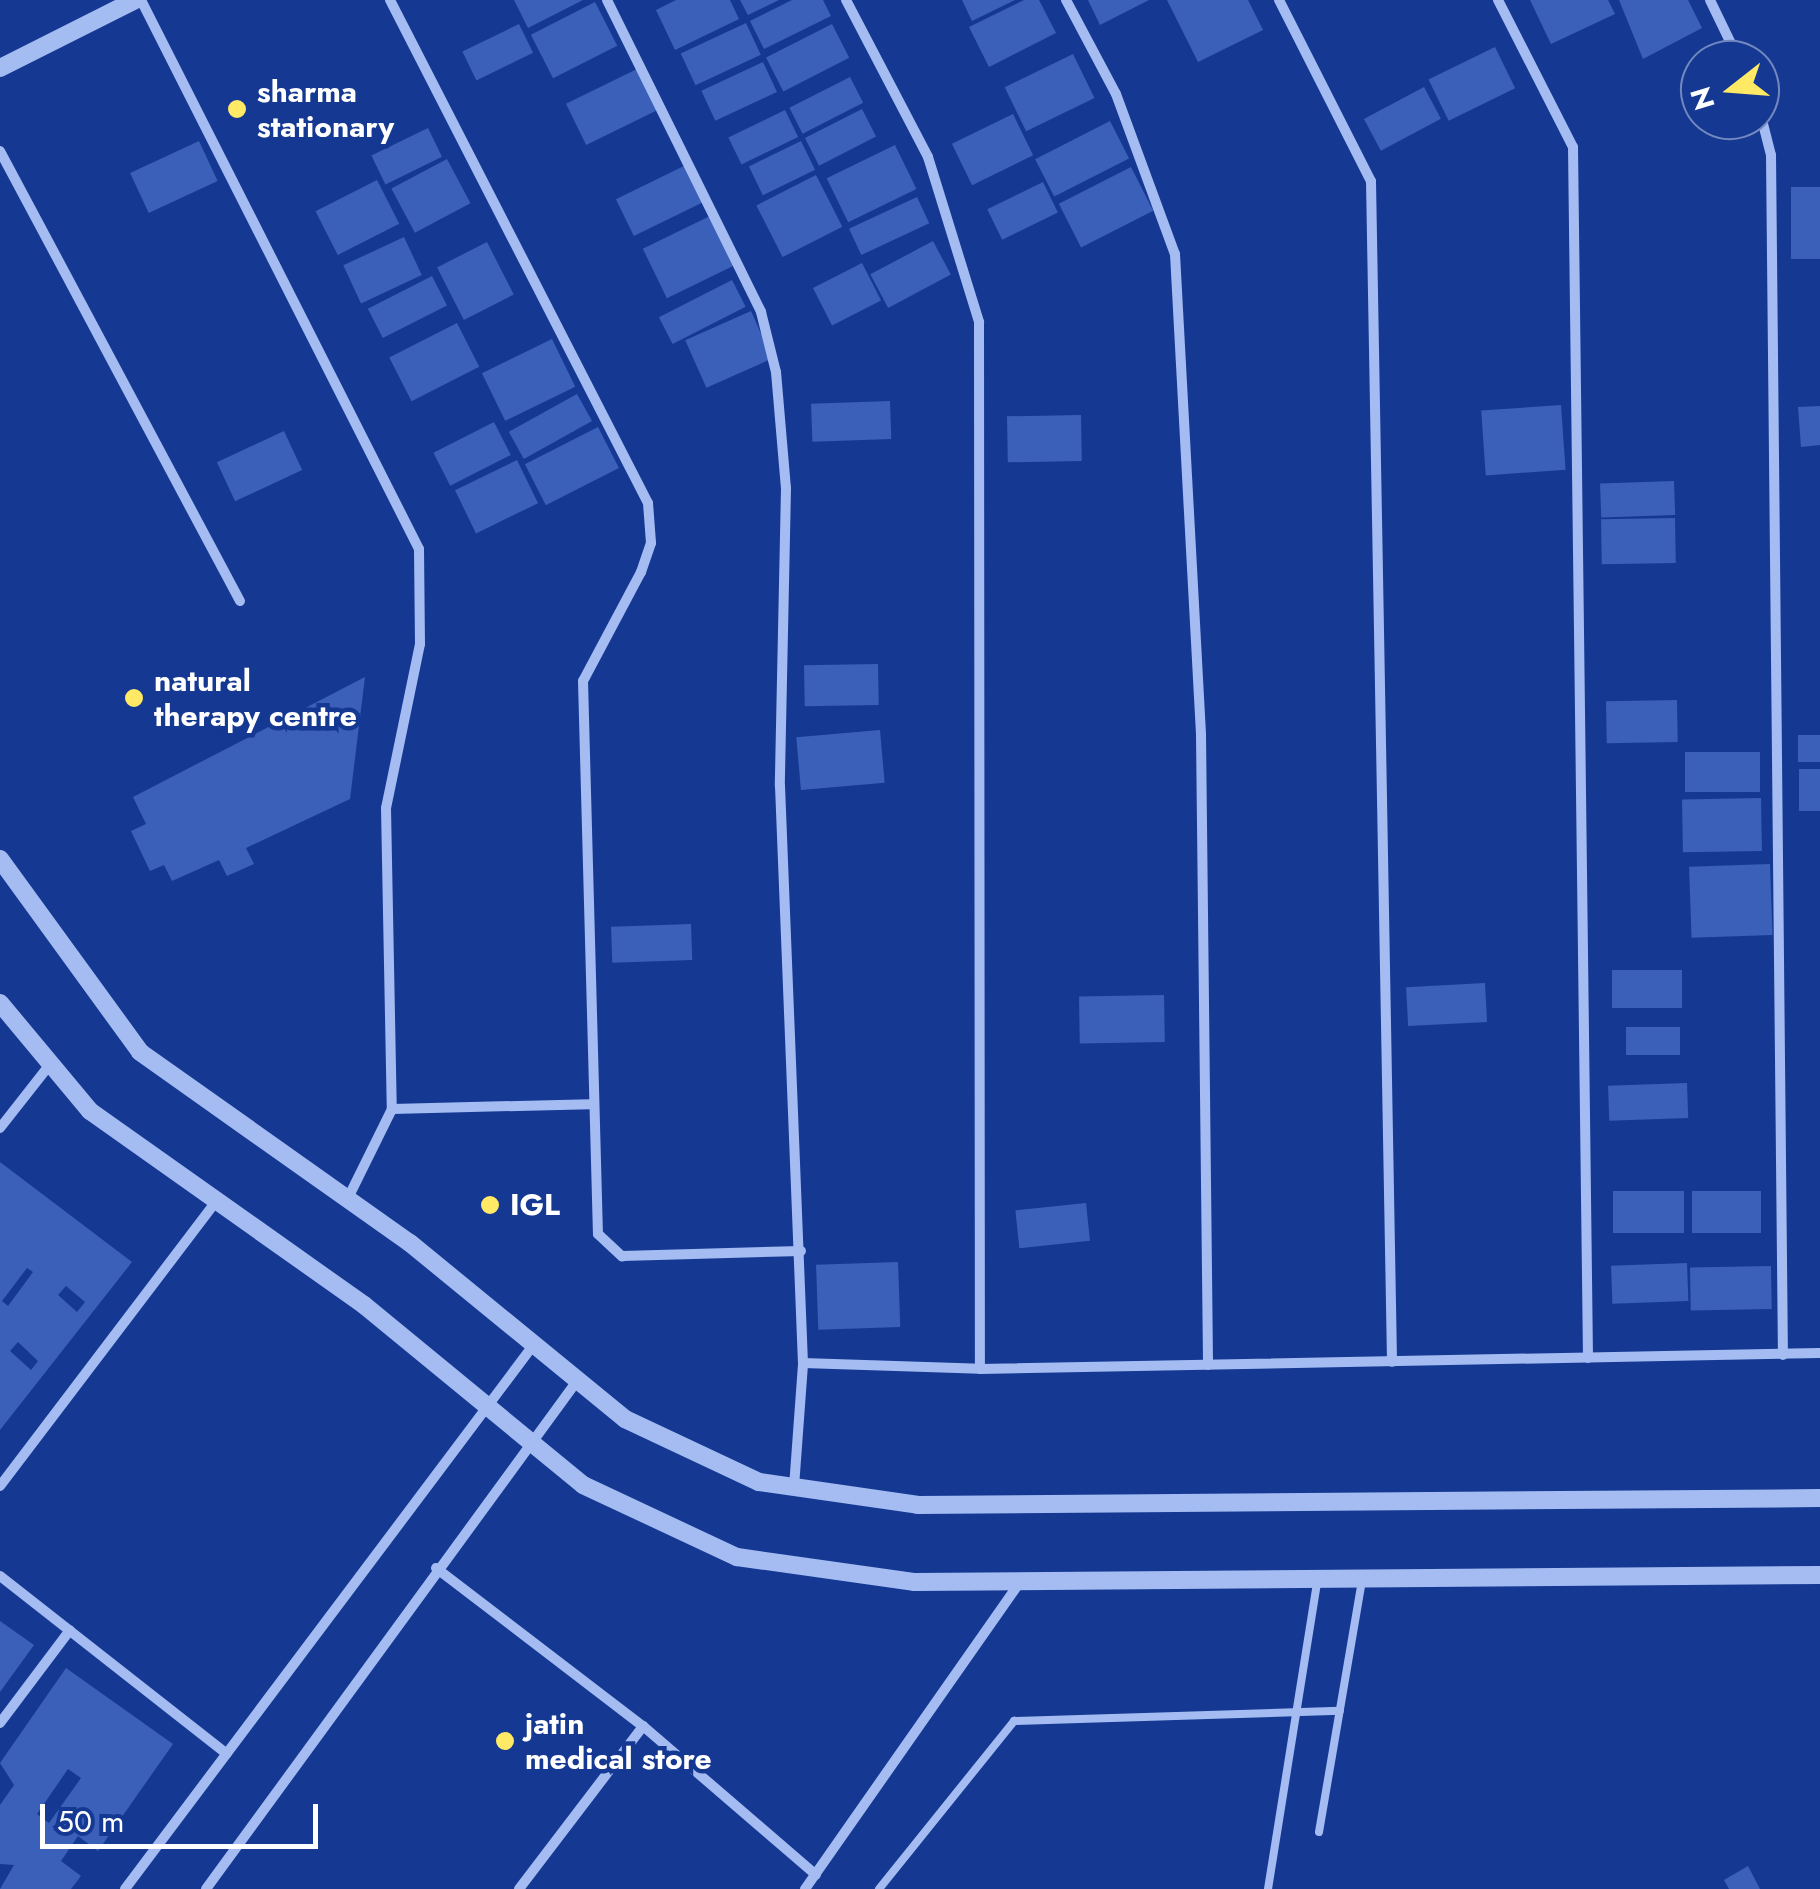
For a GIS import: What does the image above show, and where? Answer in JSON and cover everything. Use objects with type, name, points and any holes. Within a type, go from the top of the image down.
[{"type":"street","points":[[0,68],[138,0],[419,549],[420,644],[386,808],[392,1109],[346,1200]]},
{"type":"street","points":[[390,0],[648,502],[651,543],[641,572],[583,680],[590,1104],[598,1234],[612,1253],[801,1251]]},
{"type":"street","points":[[607,0],[761,312],[776,372],[786,488],[780,786],[803,1363],[794,1488]]},
{"type":"street","points":[[846,0],[928,158],[978,322],[980,1369]]},
{"type":"street","points":[[1066,0],[1116,94],[1175,254],[1201,735],[1208,1365]]},
{"type":"street","points":[[1278,0],[1371,181],[1392,1362]]},
{"type":"street","points":[[1498,0],[1573,147],[1588,1358]]},
{"type":"street","points":[[1710,0],[1729,40]]},
{"type":"street","points":[[1767,140],[1771,154],[1783,1355]]},
{"type":"street","points":[[0,150],[240,601]]},
{"type":"street","points":[[0,858],[140,1052],[346,1200],[535,1343],[577,1382],[694,1455],[794,1488],[918,1505],[1820,1498]]},
{"type":"street","points":[[0,1004],[48,1067],[90,1111],[487,1403],[527,1441],[584,1484],[737,1557],[915,1582],[1820,1575]]},
{"type":"street","points":[[0,1128],[48,1067]]},
{"type":"street","points":[[392,1109],[590,1104]]},
{"type":"street","points":[[0,1486],[215,1203]]},
{"type":"street","points":[[125,1889],[535,1343]]},
{"type":"street","points":[[803,1363],[980,1369],[1820,1353]]},
{"type":"street","points":[[206,1889],[527,1441],[577,1382]]},
{"type":"street","points":[[436,1568],[643,1726],[816,1874]]},
{"type":"street","points":[[0,1576],[227,1754]]},
{"type":"street","points":[[805,1889],[1021,1581]]},
{"type":"street","points":[[0,1724],[70,1630]]},
{"type":"street","points":[[519,1889],[643,1726]]},
{"type":"lane","points":[[1268,1889],[1302,1710],[1318,1576]]},
{"type":"lane","points":[[1319,1832],[1362,1576]]},
{"type":"lane","points":[[879,1889],[1014,1721],[1340,1711]]},
{"type":"building","points":[[514,0],[583,0],[528,28]]},
{"type":"building","points":[[676,0],[730,0],[739,19],[675,50],[656,10]]},
{"type":"building","points":[[740,0],[779,0],[748,15]]},
{"type":"building","points":[[792,0],[823,0],[831,16],[764,49],[750,21]]},
{"type":"building","points":[[962,0],[1015,0],[972,21]]},
{"type":"building","points":[[1024,0],[1039,0],[1056,33],[989,67],[969,27]]},
{"type":"building","points":[[1088,0],[1149,0],[1100,25]]},
{"type":"building","points":[[1167,0],[1248,0],[1263,30],[1198,62]]},
{"type":"building","points":[[1530,0],[1608,0],[1615,14],[1551,44]]},
{"type":"building","points":[[1619,0],[1688,0],[1702,28],[1643,59]]},
{"type":"building","points":[[595,2],[617,46],[553,78],[531,35]]},
{"type":"building","points":[[746,23],[761,55],[696,85],[681,53]]},
{"type":"building","points":[[519,24],[533,53],[476,80],[462,52]]},
{"type":"building","points":[[832,24],[849,58],[783,91],[766,58]]},
{"type":"building","points":[[1495,47],[1515,88],[1449,121],[1428,79]]},
{"type":"building","points":[[1073,54],[1094,98],[1026,131],[1005,87]]},
{"type":"building","points":[[763,62],[777,92],[715,121],[701,91]]},
{"type":"building","points":[[637,69],[657,110],[586,145],[566,104]]},
{"type":"building","points":[[850,77],[863,103],[803,134],[789,108]]},
{"type":"building","points":[[1424,87],[1441,119],[1381,151],[1364,119]]},
{"type":"building","points":[[862,109],[876,137],[819,166],[805,138]]},
{"type":"building","points":[[785,110],[798,137],[742,165],[728,138]]},
{"type":"building","points":[[1013,114],[1033,155],[972,185],[952,144]]},
{"type":"building","points":[[1110,121],[1129,158],[1054,197],[1035,159]]},
{"type":"building","points":[[428,128],[442,157],[385,184],[371,156]]},
{"type":"building","points":[[199,141],[218,181],[149,213],[130,173]]},
{"type":"building","points":[[801,141],[815,170],[763,195],[749,166]]},
{"type":"building","points":[[895,145],[916,189],[848,222],[827,178]]},
{"type":"building","points":[[447,159],[470,203],[415,233],[391,189]]},
{"type":"building","points":[[686,165],[704,202],[634,236],[616,199]]},
{"type":"building","points":[[1131,167],[1153,211],[1081,247],[1059,204]]},
{"type":"building","points":[[816,175],[842,227],[783,257],[756,205]]},
{"type":"building","points":[[377,180],[399,224],[338,255],[316,211]]},
{"type":"building","points":[[1043,182],[1058,213],[1002,240],[987,209]]},
{"type":"building","points":[[1791,187],[1820,187],[1820,259],[1791,259]]},
{"type":"building","points":[[917,197],[929,223],[861,255],[849,229]]},
{"type":"building","points":[[712,215],[736,264],[667,298],[643,249]]},
{"type":"building","points":[[404,237],[422,275],[361,303],[343,265]]},
{"type":"building","points":[[933,241],[951,275],[888,308],[870,274]]},
{"type":"building","points":[[487,242],[514,295],[464,320],[437,267]]},
{"type":"building","points":[[862,263],[881,300],[832,325],[813,288]]},
{"type":"building","points":[[432,276],[447,305],[383,338],[368,309]]},
{"type":"building","points":[[732,280],[746,307],[673,344],[659,317]]},
{"type":"building","points":[[751,311],[772,359],[706,388],[685,340]]},
{"type":"building","points":[[457,323],[479,367],[412,401],[389,358]]},
{"type":"building","points":[[552,339],[575,387],[505,421],[482,373]]},
{"type":"building","points":[[577,394],[592,421],[524,459],[509,432]]},
{"type":"building","points":[[890,401],[891,439],[812,442],[811,404]]},
{"type":"building","points":[[1561,405],[1566,470],[1486,475],[1481,411]]},
{"type":"building","points":[[1820,406],[1820,445],[1801,447],[1798,407]]},
{"type":"building","points":[[1081,415],[1082,461],[1008,462],[1007,416]]},
{"type":"building","points":[[494,422],[511,455],[450,486],[433,453]]},
{"type":"building","points":[[598,427],[619,468],[546,505],[525,464]]},
{"type":"building","points":[[284,431],[302,470],[235,501],[217,462]]},
{"type":"building","points":[[517,460],[538,503],[476,533],[455,490]]},
{"type":"building","points":[[1674,481],[1675,515],[1601,518],[1600,484]]},
{"type":"building","points":[[1675,518],[1676,563],[1602,564],[1601,519]]},
{"type":"building","points":[[878,664],[879,705],[805,706],[804,665]]},
{"type":"building","points":[[365,677],[350,799],[246,848],[254,864],[227,876],[219,860],[172,881],[164,865],[150,871],[131,831],[146,824],[133,797]]},
{"type":"building","points":[[1677,700],[1678,742],[1607,743],[1606,701]]},
{"type":"building","points":[[880,730],[885,783],[801,790],[796,737]]},
{"type":"building","points":[[1798,735],[1820,735],[1820,762],[1798,762]]},
{"type":"building","points":[[1685,752],[1760,752],[1760,792],[1685,792]]},
{"type":"building","points":[[1799,769],[1820,769],[1820,811],[1799,811]]},
{"type":"building","points":[[1761,798],[1762,851],[1683,852],[1682,799]]},
{"type":"building","points":[[1770,864],[1772,935],[1692,938],[1689,867]]},
{"type":"building","points":[[691,924],[692,960],[612,963],[611,927]]},
{"type":"building","points":[[1612,970],[1682,970],[1682,1008],[1612,1008]]},
{"type":"building","points":[[1485,983],[1487,1022],[1408,1026],[1406,987]]},
{"type":"building","points":[[1164,995],[1165,1042],[1080,1043],[1079,996]]},
{"type":"building","points":[[1626,1027],[1680,1027],[1680,1055],[1626,1055]]},
{"type":"building","points":[[1687,1083],[1688,1118],[1609,1121],[1608,1086]]},
{"type":"building","points":[[0,1162],[132,1262],[0,1430]],"holes":[[[27,1268],[33,1272],[8,1306],[2,1301]],[[66,1286],[85,1302],[77,1312],[58,1295]],[[18,1342],[38,1361],[31,1370],[10,1351]]]},
{"type":"building","points":[[1613,1191],[1684,1191],[1684,1233],[1613,1233]]},
{"type":"building","points":[[1692,1191],[1761,1191],[1761,1233],[1692,1233]]},
{"type":"building","points":[[1086,1203],[1090,1241],[1019,1248],[1015,1210]]},
{"type":"building","points":[[898,1262],[900,1327],[818,1330],[816,1265]]},
{"type":"building","points":[[1687,1263],[1688,1301],[1612,1304],[1611,1266]]},
{"type":"building","points":[[1771,1266],[1772,1309],[1691,1310],[1690,1267]]},
{"type":"building","points":[[0,1621],[34,1645],[0,1692]]},
{"type":"building","points":[[66,1668],[173,1744],[98,1851],[78,1836],[61,1861],[81,1876],[71,1889],[0,1889],[14,1865],[0,1864],[0,1805],[14,1785],[0,1763]],"holes":[[[68,1769],[81,1778],[49,1823],[37,1814]]]},
{"type":"building","points":[[1748,1866],[1760,1889],[1729,1889],[1724,1880]]},
{"type":"place","name":"sharma stationary","points":[[237,109]]},
{"type":"place","name":"natural therapy centre","points":[[134,698]]},
{"type":"place","name":"IGL","points":[[490,1205]]},
{"type":"place","name":"jatin medical store","points":[[505,1741]]}]
